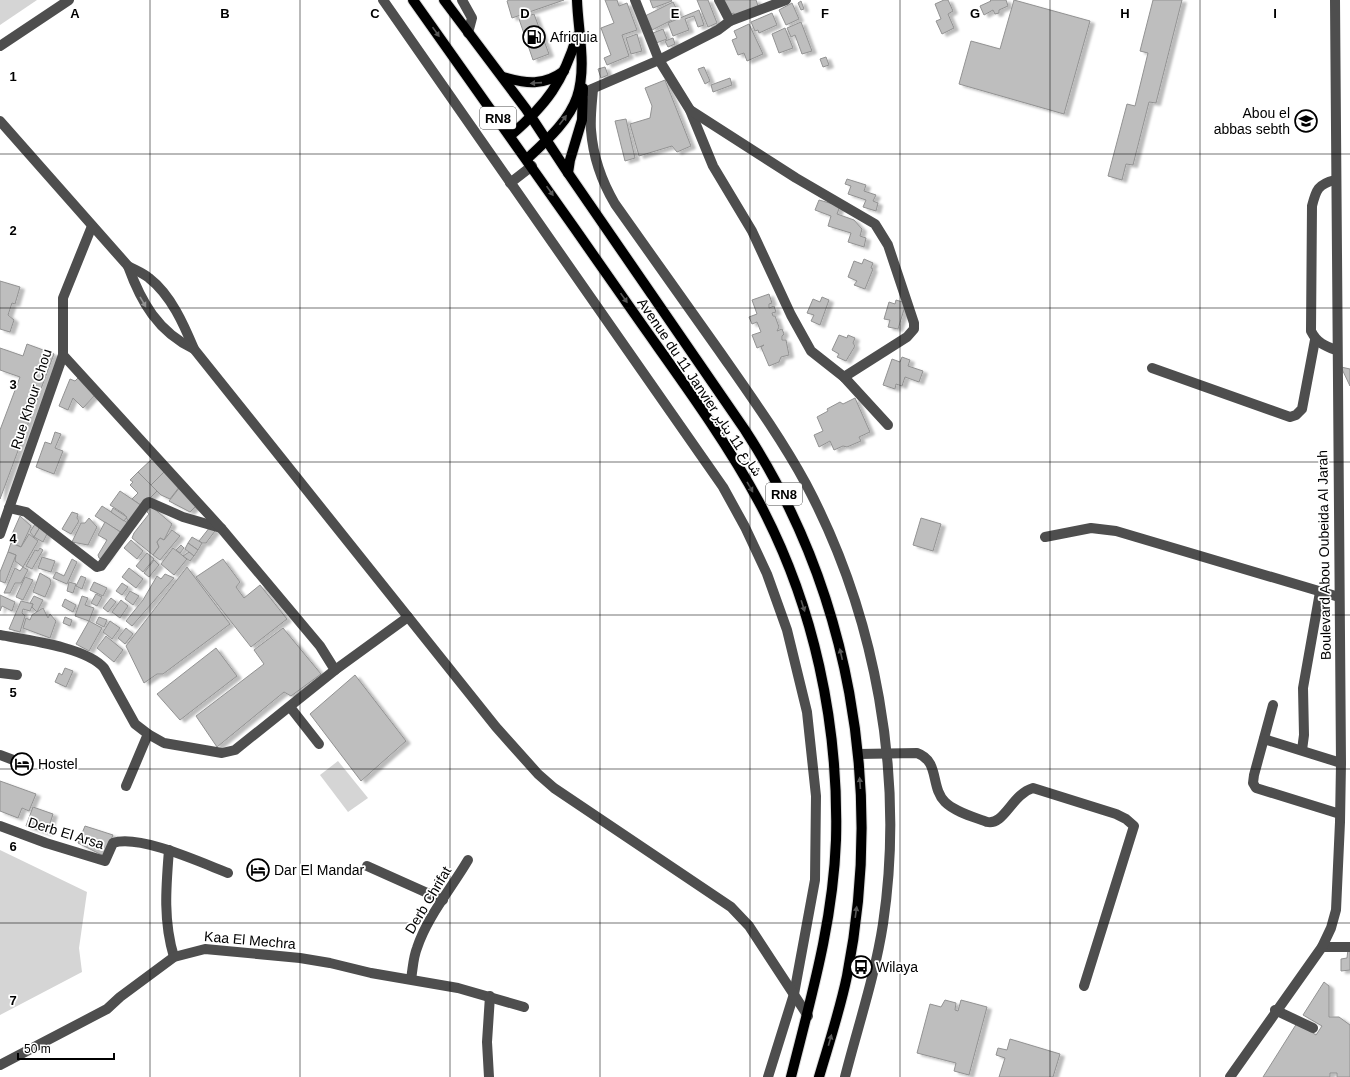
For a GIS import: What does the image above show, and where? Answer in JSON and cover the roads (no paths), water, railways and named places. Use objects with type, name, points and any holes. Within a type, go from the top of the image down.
[{"type":"main road","name":"Avenue du 11 Janvier شارع 11 يناير","points":[[413,0],[511,135],[732,456],[774,532],[790,570],[805,613],[822,680],[830,726],[835,774],[836,821],[834,871],[828,922],[818,977],[791,1077]]},
{"type":"main road","name":"Avenue du 11 Janvier شارع 11 يناير","points":[[444,0],[532,117],[568,173],[769,466],[794,513],[814,561],[834,626],[848,684],[858,754],[861,843],[858,904],[846,976],[819,1077]]},
{"type":"main road","points":[[530,163],[576,101],[581,73],[577,0]]},
{"type":"main road","points":[[511,135],[532,117],[554,90],[565,70],[578,30]]},
{"type":"main road","points":[[503,77],[524,82],[539,83],[554,78],[565,70]]},
{"type":"main road","points":[[568,173],[570,160],[581,127],[588,91],[581,73]]},
{"type":"street","points":[[0,46],[69,0]]},
{"type":"street","points":[[383,0],[723,487],[745,527],[767,574],[782,615],[807,712],[816,796],[815,880],[794,994],[768,1077]]},
{"type":"street","points":[[462,0],[472,18],[468,33]]},
{"type":"street","points":[[635,0],[659,60],[690,110],[713,166],[752,231],[790,315],[811,351],[844,377],[888,425]]},
{"type":"street","points":[[719,0],[730,21]]},
{"type":"street","points":[[786,0],[730,21],[718,30],[659,60],[588,91],[591,130],[598,168],[610,194],[768,420],[806,484],[828,531],[862,621],[872,660],[886,753],[889,801],[889,852],[883,922],[875,969],[845,1077]]},
{"type":"street","name":"Boulevard Abou Oubeida Al Jarah","points":[[1230,1077],[1275,1010],[1322,947],[1331,928],[1336,910],[1343,819],[1336,350],[1335,0]]},
{"type":"street","points":[[690,110],[824,195],[868,218],[879,229],[888,245],[914,323],[914,329],[907,337],[844,377]]},
{"type":"street","points":[[0,121],[40,164],[128,266],[150,279],[163,293],[176,310],[194,349],[496,727],[538,774],[554,788],[731,906],[749,926],[808,1016]]},
{"type":"street","points":[[510,183],[530,163]]},
{"type":"street","points":[[1335,180],[1325,182],[1320,187],[1312,206],[1311,331],[1316,340],[1322,345],[1336,350]]},
{"type":"street","name":"Rue Khour Chou","points":[[0,534],[63,355],[64,298],[92,226]]},
{"type":"street","points":[[128,266],[136,289],[154,319],[179,342],[194,349]]},
{"type":"street","points":[[1152,368],[1290,417],[1296,415],[1302,409],[1316,340]]},
{"type":"street","points":[[63,355],[221,528],[320,646],[335,670]]},
{"type":"street","points":[[9,508],[26,512],[97,567],[101,566],[149,502],[183,517],[221,528]]},
{"type":"street","points":[[1045,537],[1091,528],[1116,531],[1339,597]]},
{"type":"street","points":[[1302,750],[1304,734],[1302,688],[1320,592]]},
{"type":"street","points":[[0,635],[55,646],[98,660],[135,724],[148,734],[164,743],[230,753],[290,708],[335,670],[408,617]]},
{"type":"street","points":[[0,673],[17,675]]},
{"type":"street","points":[[1273,705],[1254,774],[1253,783],[1256,788],[1343,819]]},
{"type":"street","points":[[290,708],[319,744]]},
{"type":"street","points":[[126,786],[148,734]]},
{"type":"street","points":[[1264,739],[1341,763]]},
{"type":"street","points":[[858,754],[917,753],[926,757],[931,763],[938,790],[946,802],[987,822],[992,823],[999,820],[1018,796],[1025,790],[1033,788],[1116,814],[1126,819],[1134,826],[1084,986]]},
{"type":"street","points":[[0,754],[24,764]]},
{"type":"street","name":"Derb El Arsa","points":[[0,826],[46,843],[105,861],[113,843],[117,841],[126,841],[170,850],[228,873]]},
{"type":"street","points":[[170,850],[165,895],[170,943],[174,957]]},
{"type":"street","name":"Derb Chrifat","points":[[411,979],[417,947],[434,912],[468,860]]},
{"type":"street","points":[[367,866],[443,900]]},
{"type":"street","points":[[1322,947],[1350,947]]},
{"type":"street","name":"Kaa El Mechra","points":[[0,1065],[107,1009],[120,997],[174,957],[205,949],[232,950],[300,958],[490,996],[524,1007]]},
{"type":"street","points":[[489,1077],[487,1042],[490,996]]},
{"type":"street","points":[[1275,1010],[1313,1028]]},
{"type":"place","name":"Afriquia","points":[[534,37]]},
{"type":"place","name":"Abou el abbas sebth","points":[[1306,121]]},
{"type":"place","name":"Hostel","points":[[22,764]]},
{"type":"place","name":"Dar El Mandar","points":[[258,870]]},
{"type":"place","name":"Wilaya","points":[[861,967]]}]
